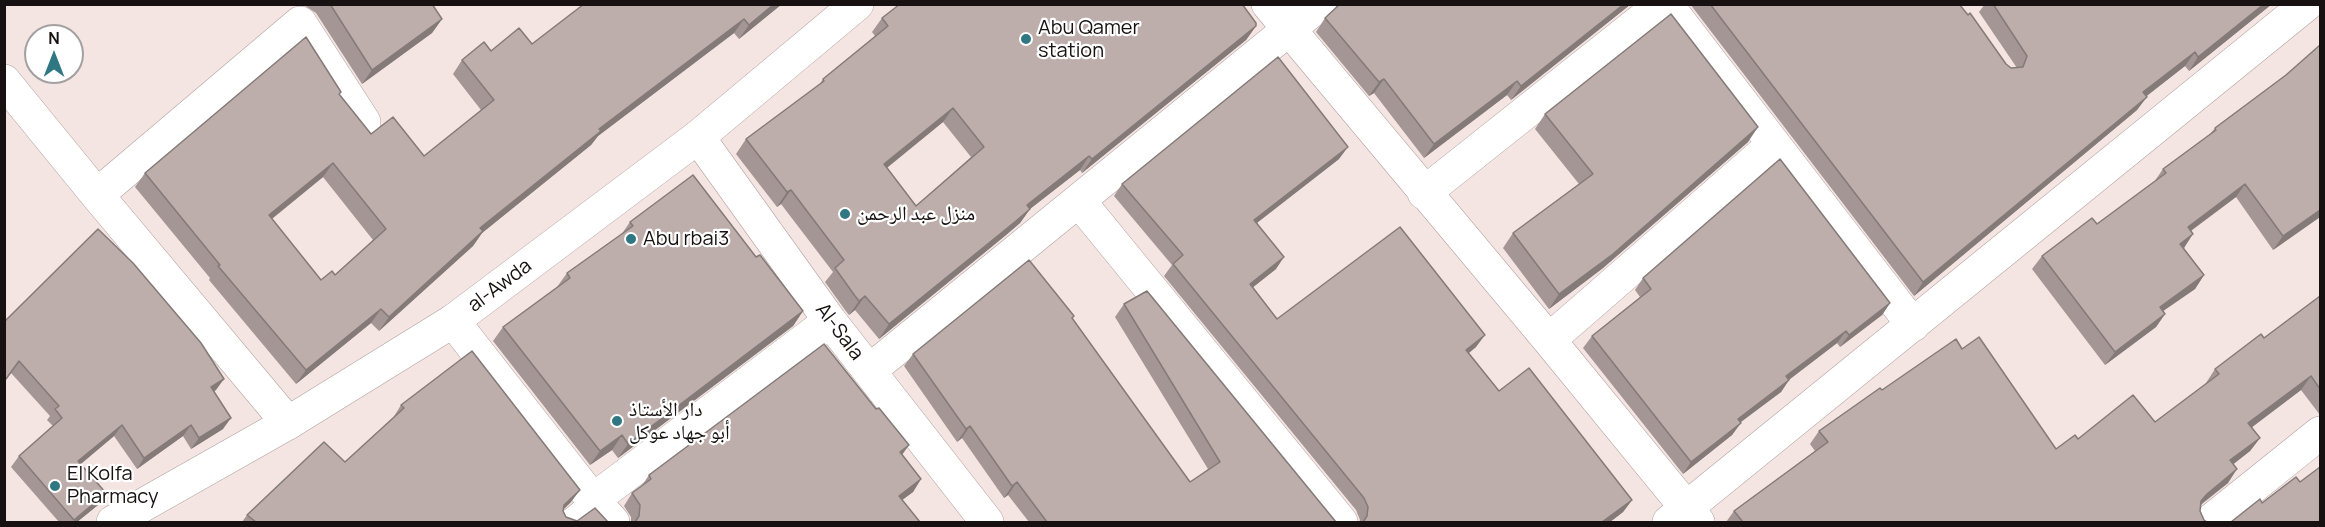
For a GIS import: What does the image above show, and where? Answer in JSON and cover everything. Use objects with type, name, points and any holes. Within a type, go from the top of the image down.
[{"type":"street","name":"al-Awda","points":[[113,522],[149,514],[288,423],[453,321],[698,137],[857,4]]},
{"type":"street","points":[[869,371],[1079,201],[1277,17],[1320,4]]},
{"type":"street","points":[[1424,193],[1664,4],[1913,325]]},
{"type":"street","points":[[1277,17],[1549,340],[1684,518],[1913,325],[2307,4]]},
{"type":"street","points":[[97,195],[300,23],[364,122]]},
{"type":"street","points":[[4,81],[288,423]]},
{"type":"street","name":"Al-Sala","points":[[698,137],[976,519]]},
{"type":"street","points":[[1549,340],[1774,144]]},
{"type":"street","points":[[1079,201],[1341,522]]},
{"type":"street","points":[[453,321],[603,511],[830,321]]},
{"type":"street","points":[[2209,522],[2320,434]]},
{"type":"lane","points":[[566,522],[603,511]]},
{"type":"building","points":[[330,4],[432,4],[442,19],[372,70]]},
{"type":"building","points":[[584,4],[774,4],[749,25],[744,19],[599,129],[601,131],[480,228],[483,231],[389,317],[381,309],[306,370],[218,266],[220,265],[145,173],[306,37],[341,92],[339,94],[371,134],[393,117],[424,156],[494,100],[462,60],[484,42],[491,51],[519,28],[532,44]],"holes":[[[333,163],[386,229],[335,275],[332,271],[321,280],[269,215]]]},
{"type":"building","points":[[900,4],[1242,4],[1256,26],[1092,159],[1089,156],[1027,205],[1030,209],[889,324],[865,296],[859,301],[855,296],[835,268],[844,260],[791,190],[787,192],[746,139],[824,81],[823,79],[888,26],[882,18]],"holes":[[[953,108],[984,147],[916,206],[884,164]]]},
{"type":"building","points":[[1340,4],[1624,4],[1521,86],[1517,81],[1434,144],[1384,79],[1379,82],[1325,18]]},
{"type":"building","points":[[1710,4],[1959,4],[1968,15],[1970,13],[2011,68],[2023,67],[2027,56],[1993,4],[2264,4],[2198,57],[2195,52],[2143,92],[2147,97],[1923,282]]},
{"type":"building","points":[[1671,14],[1758,127],[1613,254],[1559,294],[1513,233],[1593,174],[1545,114]]},
{"type":"building","points":[[2320,45],[2320,210],[2283,236],[2245,184],[2188,227],[2193,234],[2180,244],[2204,275],[2160,307],[2165,314],[2115,352],[2042,256],[2092,218],[2097,224],[2166,173],[2163,169],[2286,75]]},
{"type":"building","points":[[1278,57],[1348,147],[1254,220],[1284,257],[1250,284],[1277,319],[1400,227],[1485,335],[1466,350],[1499,391],[1529,368],[1632,500],[1602,522],[1363,522],[1367,516],[1368,507],[1364,498],[1173,264],[1183,255],[1122,184]]},
{"type":"building","points":[[1780,159],[1890,303],[1849,335],[1846,331],[1786,376],[1789,380],[1738,419],[1741,423],[1691,462],[1592,336],[1651,289],[1643,278]]},
{"type":"building","points":[[693,175],[756,257],[760,255],[803,311],[628,444],[622,435],[600,451],[503,327],[570,278],[567,273],[633,226],[630,222]]},
{"type":"building","points":[[98,229],[133,263],[201,343],[224,379],[211,387],[231,418],[199,438],[191,425],[144,458],[122,425],[78,461],[106,493],[74,520],[19,456],[62,418],[55,409],[59,406],[19,361],[6,379],[4,377],[4,322]]},
{"type":"building","points":[[1029,260],[1074,316],[1072,318],[1190,482],[1220,462],[1124,304],[1147,291],[1336,522],[1047,522],[1017,482],[1012,486],[970,426],[966,429],[913,354]]},
{"type":"building","points":[[2320,296],[2320,389],[2311,376],[2248,423],[2260,438],[2230,460],[2237,469],[2201,501],[2200,511],[2207,522],[1743,522],[1734,511],[1828,442],[1819,431],[1956,339],[1962,349],[1979,337],[2056,449],[2075,435],[2078,439],[2133,395],[2155,422],[2219,374],[2215,369],[2261,334],[2264,338]]},
{"type":"building","points":[[824,344],[876,409],[879,408],[909,445],[900,452],[921,479],[899,496],[920,522],[635,522],[639,516],[640,505],[632,493],[651,479],[649,475]]},
{"type":"building","points":[[472,351],[580,490],[564,505],[563,511],[566,517],[577,521],[595,508],[608,522],[256,522],[247,515],[324,442],[345,462],[404,408],[401,405]]},
{"type":"building","points":[[2320,467],[2320,522],[2231,522],[2260,499],[2262,503],[2296,477],[2300,482]]},
{"type":"place","name":"Abu Qamer station","points":[[1026,39]]},
{"type":"place","name":"منزل عبد الرحمن","points":[[845,214]]},
{"type":"place","name":"Abu rbai3","points":[[631,239]]},
{"type":"place","name":"دار الأستاذ أبو جهاد عوكل","points":[[617,421]]},
{"type":"place","name":"El Kolfa Pharmacy","points":[[55,486]]}]
